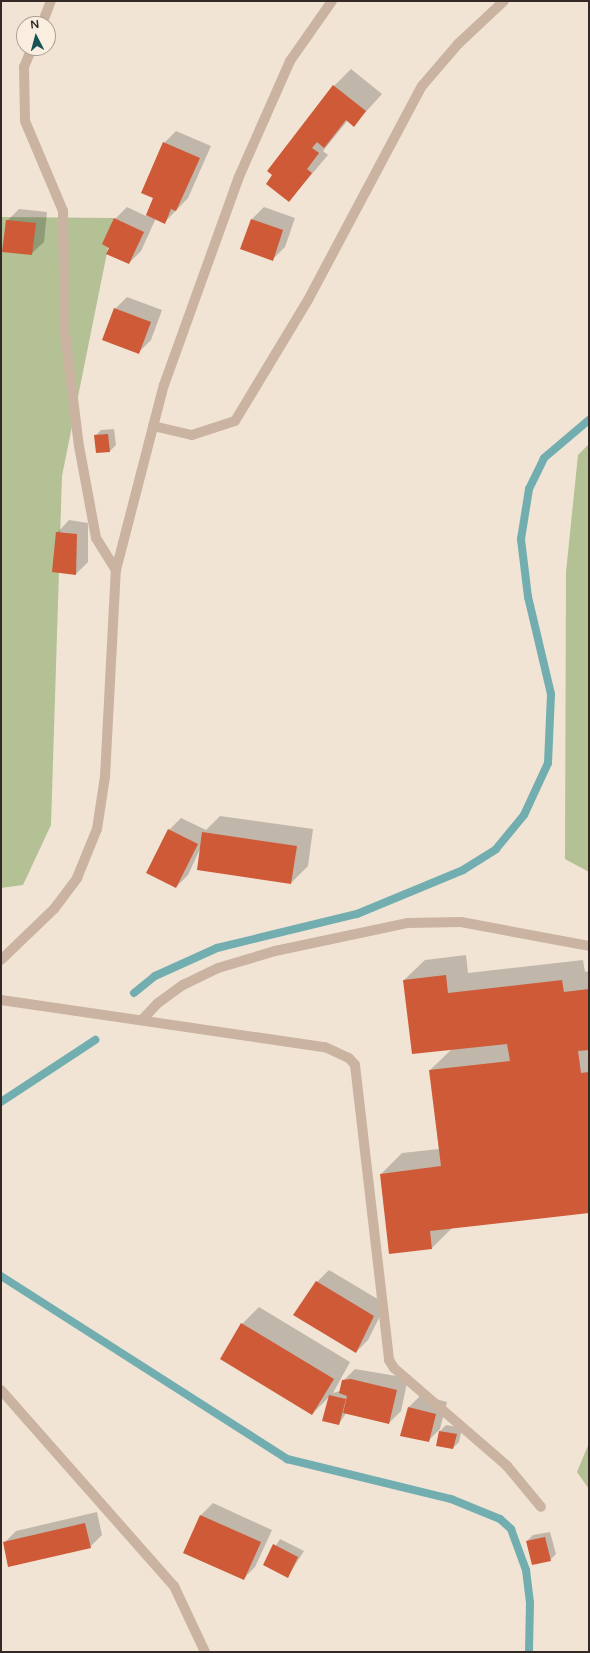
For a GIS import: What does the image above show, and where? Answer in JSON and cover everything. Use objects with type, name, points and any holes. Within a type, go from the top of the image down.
[{"type":"street","points":[[45,16],[51,1]]},
{"type":"street","points":[[1,960],[54,909],[77,878],[97,829],[105,777],[116,570],[164,385],[238,179],[290,61],[332,1]]},
{"type":"street","points":[[153,426],[192,435],[235,421],[308,300],[418,92],[458,44],[504,1]]},
{"type":"street","points":[[29,56],[24,67],[25,122],[63,210],[65,334],[79,446],[96,538],[116,570]]},
{"type":"street","points":[[142,1020],[158,1003],[183,985],[218,968],[275,951],[408,923],[461,922],[589,946]]},
{"type":"street","points":[[1,1000],[325,1047],[349,1058],[355,1065],[389,1360],[394,1368],[507,1466],[541,1507]]},
{"type":"street","points":[[1,1390],[174,1586],[205,1652]]},
{"type":"green space","points":[[1,217],[114,218],[62,476],[51,825],[23,885],[1,888]]},
{"type":"green space","points":[[589,444],[589,872],[565,859],[566,572],[578,455]]},
{"type":"green space","points":[[589,1443],[589,1489],[577,1472]]},
{"type":"building","points":[[333,85],[366,111],[354,127],[346,120],[324,148],[317,142],[312,148],[319,153],[307,169],[312,173],[289,202],[266,184],[272,175],[267,171]]},
{"type":"building","points":[[163,142],[200,158],[176,211],[171,209],[165,224],[146,215],[153,198],[141,193]]},
{"type":"building","points":[[114,218],[144,232],[129,264],[106,254],[109,248],[102,244]]},
{"type":"building","points":[[251,219],[283,230],[273,261],[240,249]]},
{"type":"building","points":[[6,220],[36,223],[32,255],[2,252]]},
{"type":"building","points":[[114,308],[151,322],[139,354],[102,340]]},
{"type":"building","points":[[108,434],[110,452],[96,453],[94,435]]},
{"type":"building","points":[[56,532],[77,534],[76,575],[52,572]]},
{"type":"building","points":[[168,829],[198,844],[176,888],[146,873]]},
{"type":"building","points":[[202,832],[297,846],[291,884],[197,870]]},
{"type":"building","points":[[446,975],[448,993],[562,980],[564,992],[589,989],[589,1050],[578,1051],[581,1073],[589,1072],[589,1213],[430,1231],[432,1249],[389,1254],[380,1174],[441,1166],[429,1070],[510,1061],[507,1044],[412,1054],[403,980]]},
{"type":"building","points":[[316,1281],[374,1316],[356,1353],[293,1315]]},
{"type":"building","points":[[241,1323],[334,1379],[312,1415],[220,1359]]},
{"type":"building","points":[[351,1379],[397,1390],[389,1424],[343,1413],[347,1396],[339,1393],[342,1380]]},
{"type":"building","points":[[329,1395],[346,1399],[339,1425],[322,1421]]},
{"type":"building","points":[[408,1407],[436,1414],[429,1442],[400,1436]]},
{"type":"building","points":[[439,1431],[457,1434],[453,1449],[436,1446]]},
{"type":"building","points":[[200,1515],[261,1542],[244,1580],[183,1553]]},
{"type":"building","points":[[85,1523],[91,1548],[8,1567],[3,1542]]},
{"type":"building","points":[[545,1537],[551,1561],[532,1565],[526,1541]]},
{"type":"building","points":[[273,1544],[298,1557],[288,1578],[263,1565]]},
{"type":"waterway","points":[[134,993],[155,976],[217,948],[357,914],[463,870],[496,849],[524,815],[548,763],[551,694],[528,597],[521,539],[529,489],[544,458],[589,420]]},
{"type":"waterway","points":[[1,1102],[95,1040]]},
{"type":"waterway","points":[[1,1276],[287,1459],[451,1499],[500,1519],[511,1529],[526,1570],[530,1603],[529,1652]]}]
